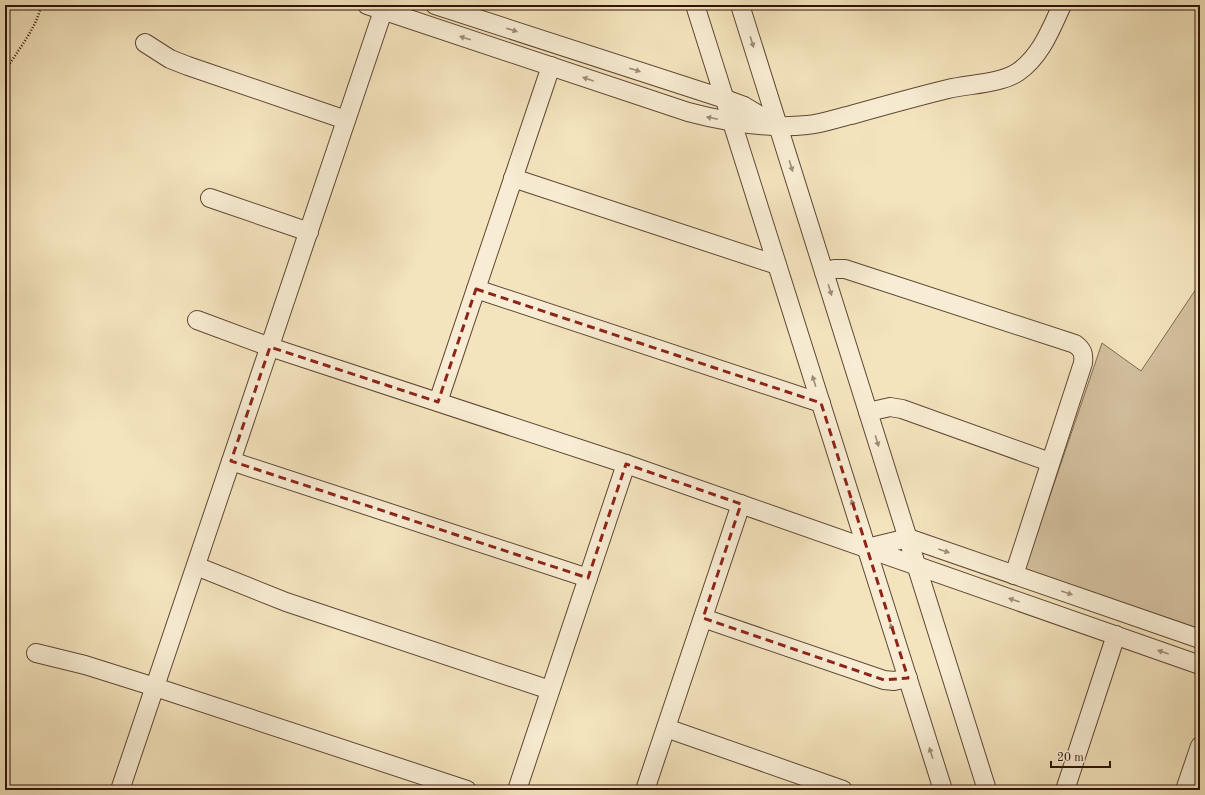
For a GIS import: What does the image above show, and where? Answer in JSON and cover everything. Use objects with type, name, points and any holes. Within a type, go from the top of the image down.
[{"type":"street","points":[[435,5],[725,99],[761,115],[778,126]]},
{"type":"street","points":[[695,5],[943,790]]},
{"type":"street","points":[[740,5],[987,790]]},
{"type":"street","points":[[120,790],[346,120],[378,7],[688,112],[732,122],[778,126],[809,125],[949,89],[1000,80],[1017,73],[1042,47],[1062,5]]},
{"type":"street","points":[[145,43],[170,59],[188,66],[346,120]]},
{"type":"street","points":[[438,402],[551,66]]},
{"type":"street","points":[[513,178],[777,265]]},
{"type":"street","points":[[210,198],[309,232]]},
{"type":"street","points":[[824,272],[834,269],[845,269],[1076,344],[1081,349],[1084,355],[1083,363],[1014,575]]},
{"type":"street","points":[[476,289],[821,403]]},
{"type":"street","points":[[197,320],[270,347],[626,464],[1200,665]]},
{"type":"street","points":[[868,412],[890,407],[902,409],[1050,462]]},
{"type":"street","points":[[231,461],[588,578]]},
{"type":"street","points":[[517,790],[626,464]]},
{"type":"street","points":[[645,790],[741,504]]},
{"type":"street","points":[[867,548],[908,538],[1200,639]]},
{"type":"street","points":[[196,566],[286,602],[550,690]]},
{"type":"street","points":[[703,618],[884,680],[894,681],[908,678]]},
{"type":"street","points":[[1064,790],[1116,635]]},
{"type":"street","points":[[36,653],[66,660],[155,687],[467,790]]},
{"type":"street","points":[[666,728],[843,790]]},
{"type":"street","points":[[1191,788],[1200,746]]},
{"type":"path","points":[[5,71],[40,14],[41,5]]},
{"type":"highlighted area","points":[[476,289],[821,403],[908,678],[884,680],[703,618],[741,504],[626,464],[588,578],[231,461],[270,347],[438,402]]},
{"type":"shaded area","points":[[1200,283],[1200,629],[1025,569],[1102,343],[1141,371]]}]
